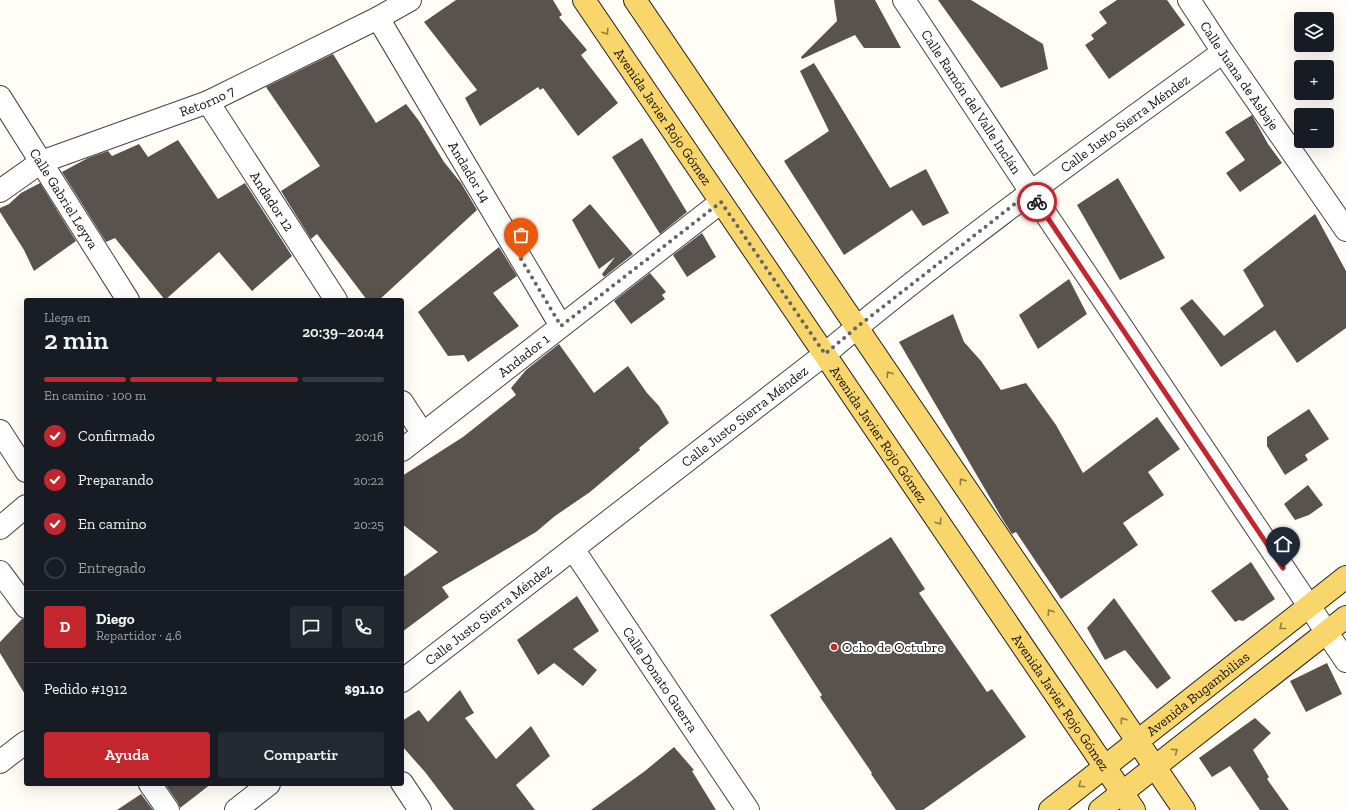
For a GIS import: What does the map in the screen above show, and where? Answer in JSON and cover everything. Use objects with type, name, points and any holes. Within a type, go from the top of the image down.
[{"type":"main road","name":"Avenida Javier Rojo Gómez","points":[[584,0],[1128,801]]},
{"type":"main road","points":[[635,0],[1184,810]]},
{"type":"main road","name":"Avenida Bugambilias","points":[[1050,810],[1346,577]]},
{"type":"main road","points":[[1100,810],[1128,801],[1155,766],[1346,617]]},
{"type":"street","name":"Retorno 7","points":[[0,191],[41,162],[208,102],[378,18],[410,0]]},
{"type":"street","name":"Calle Ramón del Valle Inclán","points":[[904,0],[1030,192],[1346,661]]},
{"type":"street","name":"Calle Juana de Asbaje","points":[[1189,0],[1223,52],[1346,230]]},
{"type":"street","name":"Andador 14","points":[[378,18],[561,326]]},
{"type":"street","name":"Calle Justo Sierra Méndez","points":[[404,679],[825,354],[857,327],[1030,192],[1223,52]]},
{"type":"street","name":"Calle Gabriel Leyva","points":[[0,97],[127,298]]},
{"type":"street","name":"Andador 12","points":[[208,102],[335,298]]},
{"type":"street","name":"Andador 1","points":[[404,448],[721,202]]},
{"type":"street","points":[[404,405],[422,434]]},
{"type":"street","points":[[0,431],[24,468]]},
{"type":"street","points":[[0,528],[24,508]]},
{"type":"street","name":"Calle Donato Guerra","points":[[573,549],[748,810]]},
{"type":"street","points":[[0,572],[24,604]]},
{"type":"street","points":[[0,762],[24,744]]},
{"type":"street","points":[[151,786],[168,810]]},
{"type":"street","points":[[236,810],[266,786]]},
{"type":"street","points":[[404,786],[420,810]]},
{"type":"building","points":[[456,0],[553,0],[562,15],[559,17],[587,50],[581,55],[618,103],[578,136],[543,88],[540,90],[538,87],[480,126],[465,98],[477,90],[424,22]]},
{"type":"building","points":[[834,0],[875,0],[901,48],[864,48],[855,35],[802,59],[801,57],[837,21]]},
{"type":"building","points":[[938,0],[971,0],[1043,44],[1048,69],[1001,88]]},
{"type":"building","points":[[1117,0],[1167,0],[1185,25],[1109,79],[1085,45],[1094,39],[1091,35],[1107,23],[1099,12]]},
{"type":"building","points":[[333,54],[376,123],[406,104],[419,121],[444,162],[461,183],[477,210],[381,298],[365,298],[317,234],[311,239],[281,191],[320,166],[266,87]]},
{"type":"building","points":[[814,63],[890,188],[926,169],[949,213],[923,226],[912,210],[844,255],[784,161],[829,131],[800,71]]},
{"type":"building","points":[[1252,115],[1268,144],[1282,163],[1240,192],[1226,173],[1245,160],[1225,132]]},
{"type":"building","points":[[642,138],[687,212],[660,234],[612,157]]},
{"type":"building","points":[[178,140],[218,199],[245,183],[292,256],[252,291],[219,252],[167,298],[163,298],[115,238],[106,242],[62,172],[88,158],[108,151],[112,156],[139,144],[148,157]]},
{"type":"building","points":[[1118,178],[1165,258],[1120,280],[1077,205]]},
{"type":"building","points":[[40,183],[76,241],[34,271],[24,250],[0,212],[0,208],[9,204],[21,193]]},
{"type":"building","points":[[590,204],[633,254],[604,277],[602,274],[615,257],[599,269],[572,220]]},
{"type":"building","points":[[1315,214],[1346,271],[1346,328],[1297,363],[1275,330],[1221,367],[1180,308],[1192,299],[1224,336],[1264,306],[1243,270]]},
{"type":"building","points":[[702,233],[716,257],[687,277],[673,255]]},
{"type":"building","points":[[499,247],[517,276],[493,293],[519,326],[468,362],[464,355],[448,356],[418,312]]},
{"type":"building","points":[[650,273],[666,292],[662,295],[665,299],[631,324],[614,301]]},
{"type":"building","points":[[1069,279],[1087,314],[1038,349],[1019,315]]},
{"type":"building","points":[[953,314],[964,342],[981,361],[1001,390],[1026,383],[1056,425],[1083,473],[1157,417],[1180,449],[1148,472],[1164,495],[1123,523],[1138,545],[1061,599],[1016,532],[1012,534],[1003,520],[899,342]]},
{"type":"building","points":[[559,344],[594,393],[628,366],[647,393],[659,406],[669,423],[639,448],[640,450],[590,492],[555,516],[536,532],[442,587],[449,597],[404,631],[404,577],[438,552],[404,526],[404,475],[463,437],[516,395],[511,388],[526,370]]},
{"type":"building","points":[[1309,409],[1329,439],[1305,455],[1308,460],[1285,475],[1267,446],[1267,437]]},
{"type":"building","points":[[1308,485],[1323,505],[1309,515],[1295,520],[1284,504]]},
{"type":"building","points":[[891,537],[925,589],[919,593],[987,692],[992,689],[1026,737],[923,810],[896,810],[820,697],[822,695],[770,615]]},
{"type":"building","points":[[1251,562],[1275,599],[1243,621],[1239,620],[1235,622],[1211,591]]},
{"type":"building","points":[[577,596],[599,631],[573,649],[597,670],[583,686],[554,663],[538,675],[517,640]]},
{"type":"building","points":[[1114,598],[1171,678],[1157,689],[1125,650],[1105,660],[1087,628]]},
{"type":"building","points":[[22,619],[24,619],[24,693],[0,653],[0,642]]},
{"type":"building","points":[[1327,663],[1342,694],[1306,712],[1290,681]]},
{"type":"building","points":[[460,690],[474,713],[465,718],[496,759],[531,726],[550,756],[516,785],[535,810],[454,810],[425,772],[404,748],[404,720],[419,710],[428,722]]},
{"type":"building","points":[[1255,718],[1271,733],[1253,750],[1269,777],[1267,779],[1289,810],[1260,810],[1230,766],[1212,777],[1199,758]]},
{"type":"building","points":[[674,747],[694,770],[692,771],[716,810],[591,810],[645,771]]},
{"type":"building","points":[[166,786],[208,786],[180,808]]},
{"type":"building","points":[[141,794],[153,810],[117,810]]},
{"type":"way so far","points":[[521,259],[561,326],[721,202],[825,354],[857,327],[1030,192],[1037,202]]},
{"type":"place","name":"Ocho de Octubre","points":[[834,647]]},
{"type":"route","points":[[1037,202],[1283,568]]}]
